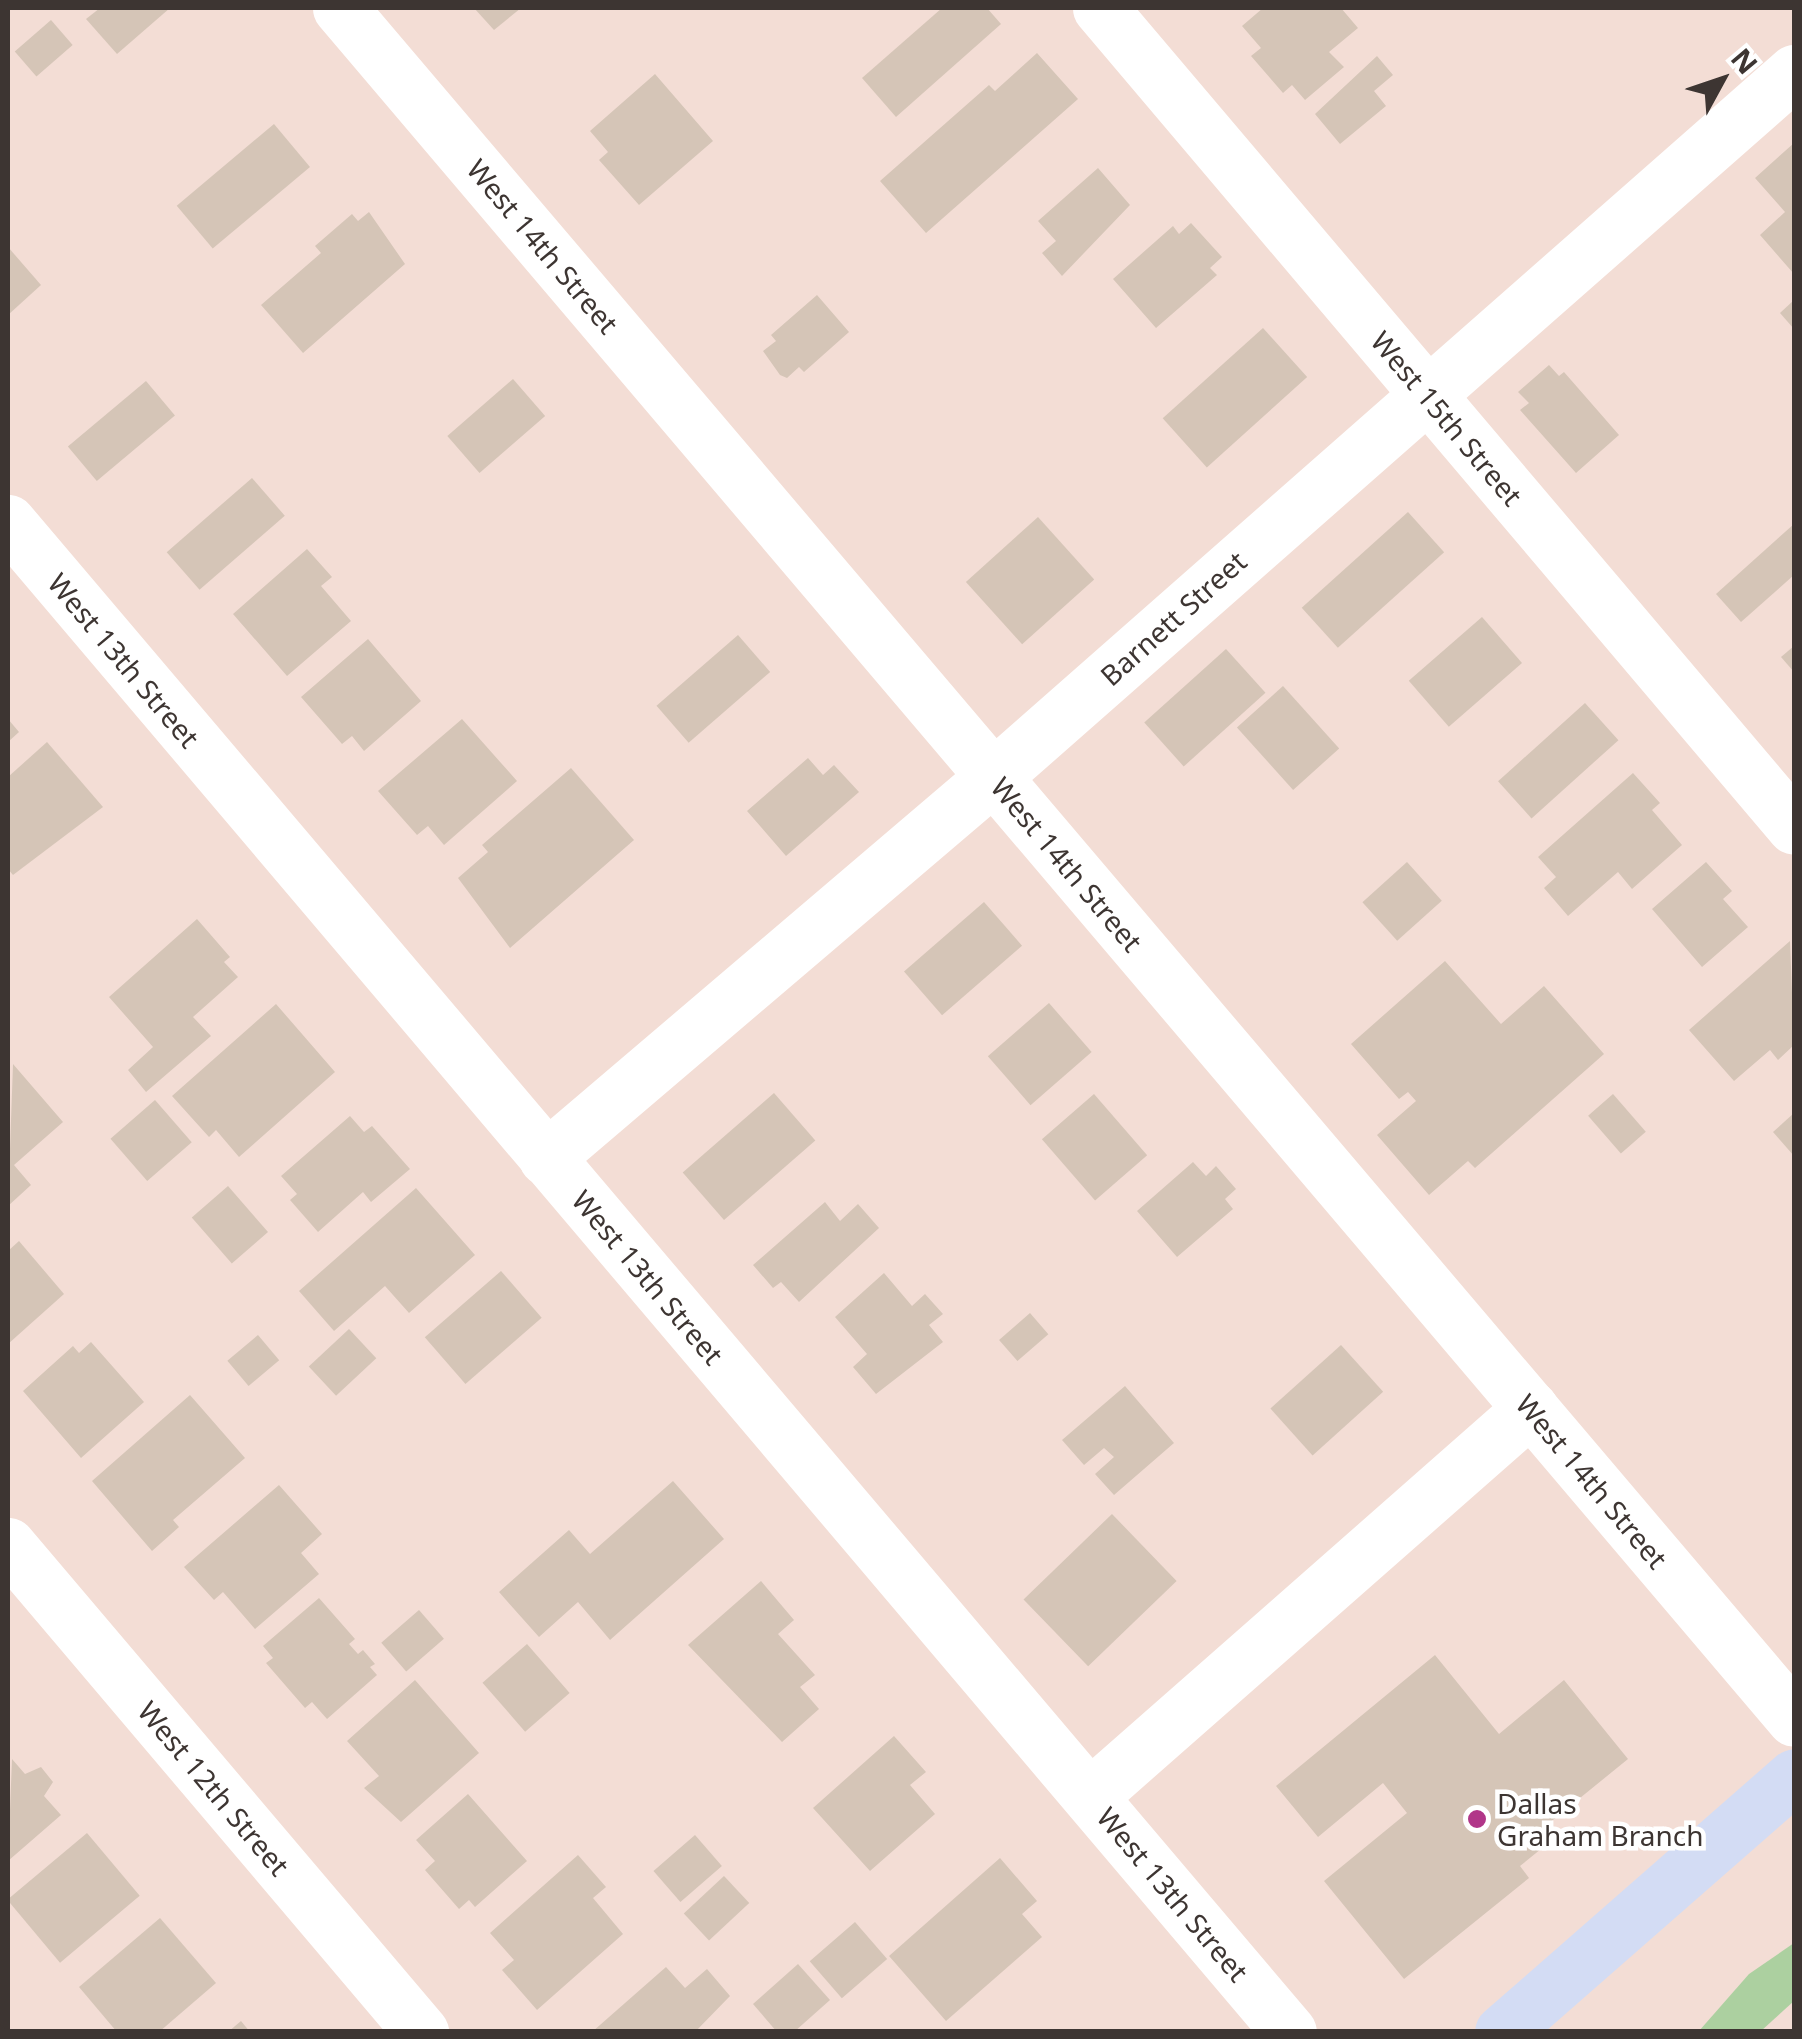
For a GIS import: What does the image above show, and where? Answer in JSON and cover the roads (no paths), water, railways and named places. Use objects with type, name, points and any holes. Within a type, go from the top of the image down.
[{"type":"main road","points":[[1502,2032],[1794,1776]]},
{"type":"street","name":"West 14th Street","points":[[340,8],[1794,1720]]},
{"type":"street","name":"West 15th Street","points":[[1100,8],[1794,827]]},
{"type":"street","name":"Barnett Street","points":[[546,1158],[993,777],[1794,72]]},
{"type":"street","name":"West 13th Street","points":[[8,522],[1289,2032]]},
{"type":"street","points":[[1090,1796],[1530,1408]]},
{"type":"street","name":"West 12th Street","points":[[8,1545],[421,2032]]},
{"type":"place","name":"Dallas Graham Branch","points":[[1477,1819]]}]
